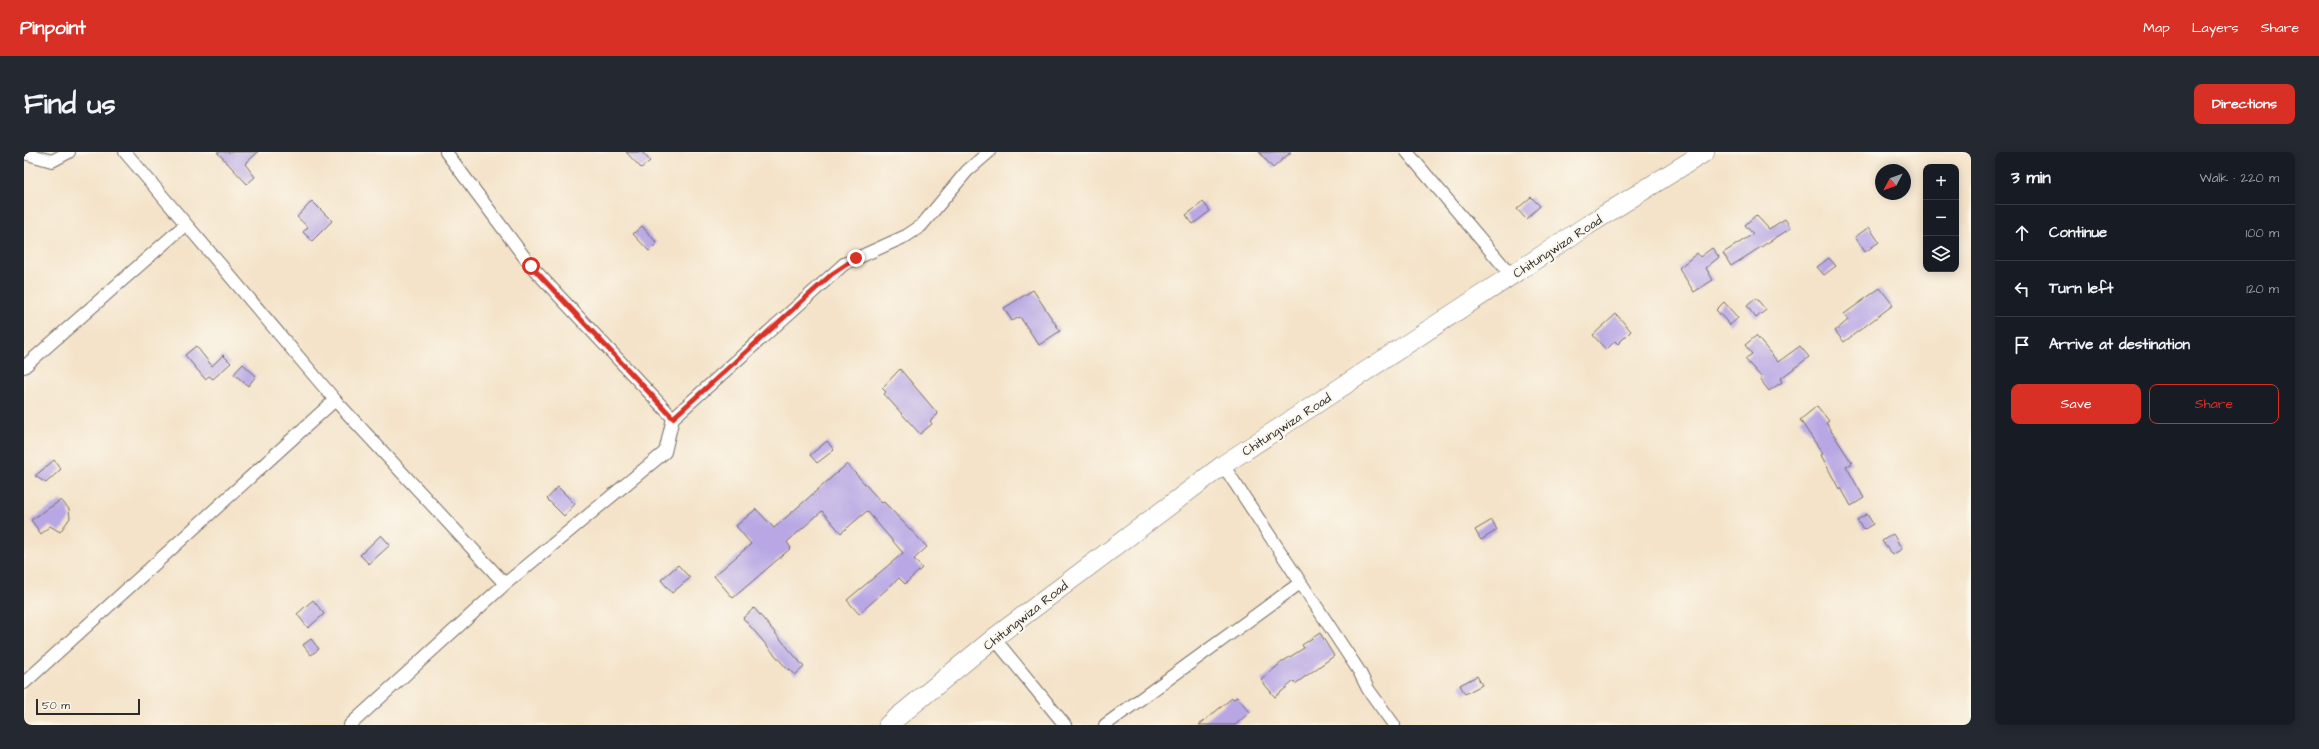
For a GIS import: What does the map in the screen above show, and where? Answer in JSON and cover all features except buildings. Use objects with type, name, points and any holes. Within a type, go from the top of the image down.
[{"type":"main road","name":"Chitungwiza Road","points":[[888,725],[994,638],[1223,465],[1588,225],[1705,152]]},
{"type":"street","points":[[24,152],[52,161],[69,152]]},
{"type":"street","points":[[125,152],[185,225],[336,400],[505,584]]},
{"type":"street","points":[[446,152],[531,266],[673,418]]},
{"type":"street","points":[[350,725],[505,584],[665,452],[673,418],[844,264],[895,242],[921,226],[967,171],[989,152]]},
{"type":"street","points":[[1407,152],[1511,276]]},
{"type":"street","points":[[24,367],[185,225]]},
{"type":"street","points":[[24,683],[336,400]]},
{"type":"street","points":[[1223,465],[1359,672],[1368,689],[1394,725]]},
{"type":"street","points":[[1105,725],[1300,583]]},
{"type":"street","points":[[994,638],[1065,725]]},
{"type":"route","points":[[531,266],[673,418],[832,274],[844,264],[856,258]]}]
